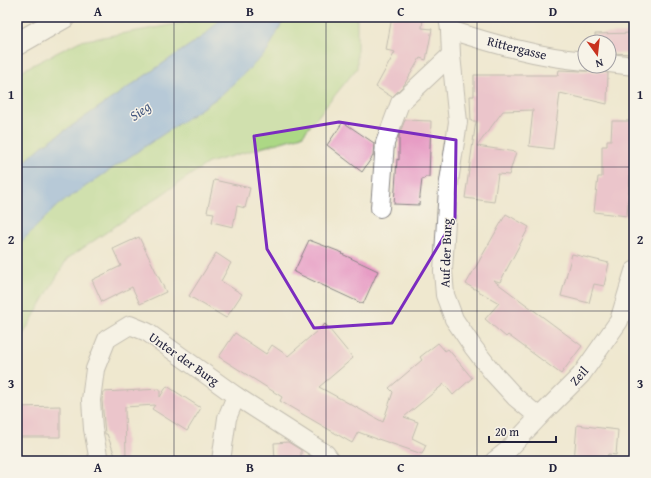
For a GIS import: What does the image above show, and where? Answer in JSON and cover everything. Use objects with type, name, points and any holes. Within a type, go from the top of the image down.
[{"type":"street","points":[[17,44],[64,17]]},
{"type":"street","name":"Auf der Burg","points":[[449,23],[458,122],[448,188],[443,272],[445,295],[454,319],[473,348],[515,397],[539,417]]},
{"type":"street","name":"Rittergasse","points":[[449,23],[495,44],[563,59],[577,60]]},
{"type":"street","points":[[380,208],[385,143],[400,103],[451,55]]},
{"type":"street","points":[[617,64],[634,66]]},
{"type":"street","name":"Zeil","points":[[494,461],[508,450],[581,375],[619,321],[634,271]]},
{"type":"street","name":"Unter der Burg","points":[[99,461],[93,428],[91,400],[95,369],[107,339],[130,325],[147,332],[236,396],[326,454],[331,461]]},
{"type":"street","points":[[221,461],[227,418],[236,396]]},
{"type":"highlighted area","points":[[339,122],[456,140],[455,218],[392,323],[314,328],[267,249],[254,136]]},
{"type":"green space","points":[[197,17],[222,17],[206,34],[41,147],[17,169],[17,73],[80,41],[194,21]]},
{"type":"green space","points":[[285,17],[357,17],[357,68],[302,136],[208,163],[67,259],[17,345],[17,246],[57,205],[220,96],[281,25]]},
{"type":"water","name":"Sieg","points":[[222,17],[285,17],[267,52],[220,96],[58,205],[17,246],[17,169],[41,147],[206,34]]},
{"type":"building","points":[[392,17],[423,17],[422,28],[432,29],[426,60],[420,58],[404,85],[392,97],[376,87],[395,52],[386,50]]},
{"type":"building","points":[[634,33],[634,54],[617,53],[617,34],[595,34]]},
{"type":"building","points":[[559,70],[577,71],[577,74],[608,74],[607,104],[560,93],[553,149],[529,146],[533,110],[503,111],[477,146],[516,152],[509,175],[498,174],[494,202],[465,198],[476,121],[471,121],[470,96],[474,96],[474,75],[558,75]]},
{"type":"building","points":[[405,120],[431,121],[429,177],[422,179],[419,205],[394,204],[397,159],[399,160],[399,135]]},
{"type":"building","points":[[612,121],[634,121],[634,165],[631,165],[627,216],[594,212],[598,177],[602,177],[602,146],[607,146],[607,140],[611,140]]},
{"type":"building","points":[[343,122],[374,143],[373,156],[362,172],[327,145]]},
{"type":"building","points":[[214,180],[250,188],[245,208],[237,206],[233,227],[212,222],[214,213],[207,212]]},
{"type":"building","points":[[506,214],[529,227],[500,282],[493,280],[582,346],[561,374],[508,335],[506,337],[485,319],[499,303],[466,284]]},
{"type":"building","points":[[139,237],[166,292],[140,304],[132,287],[102,302],[92,280],[121,266],[113,249]]},
{"type":"building","points":[[309,240],[343,253],[342,254],[378,271],[363,304],[294,272]]},
{"type":"building","points":[[216,253],[231,263],[221,281],[242,294],[226,318],[189,296]]},
{"type":"building","points":[[572,254],[609,263],[604,286],[594,284],[589,303],[561,296]]},
{"type":"building","points":[[325,324],[353,358],[319,387],[383,422],[393,392],[389,388],[422,360],[420,357],[438,343],[445,351],[448,349],[472,378],[453,395],[444,384],[404,417],[418,422],[412,438],[426,445],[422,454],[378,439],[377,440],[358,432],[352,443],[280,401],[282,397],[219,357],[235,333],[266,354],[272,345],[288,356]]},
{"type":"building","points":[[167,386],[201,408],[187,431],[152,409],[155,405],[125,407],[126,461],[117,461],[107,434],[105,434],[102,400],[103,392],[160,389],[160,397]]},
{"type":"building","points":[[60,406],[60,437],[17,437],[17,407]]},
{"type":"building","points":[[577,425],[618,430],[616,455],[608,454],[607,461],[574,461]]},
{"type":"building","points":[[288,442],[301,450],[301,461],[275,461],[274,443]]}]
